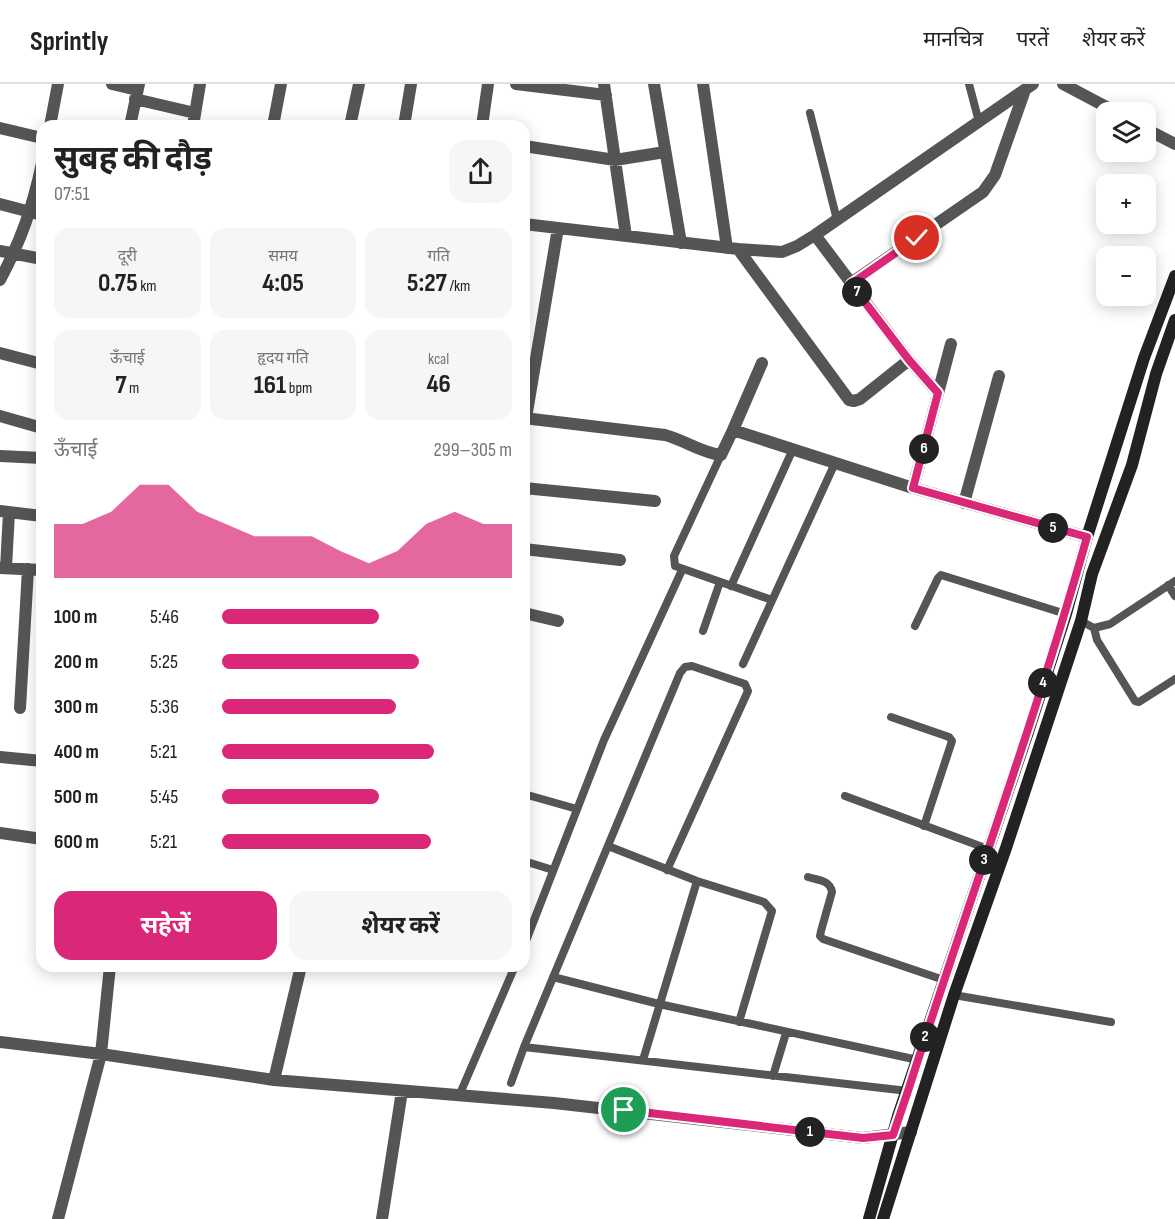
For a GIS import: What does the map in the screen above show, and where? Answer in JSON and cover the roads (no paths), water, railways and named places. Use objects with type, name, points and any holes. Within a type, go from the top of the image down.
[{"type":"street","points":[[51,120],[58,84]]},
{"type":"street","points":[[112,84],[195,113]]},
{"type":"street","points":[[194,120],[200,84]]},
{"type":"street","points":[[274,120],[281,84]]},
{"type":"street","points":[[351,120],[359,84]]},
{"type":"street","points":[[405,120],[411,84]]},
{"type":"street","points":[[483,120],[488,84]]},
{"type":"street","points":[[516,84],[605,89],[626,236]]},
{"type":"street","points":[[654,84],[681,243]]},
{"type":"street","points":[[703,84],[733,249],[849,400],[860,399],[909,360]]},
{"type":"street","points":[[1063,84],[1097,102]]},
{"type":"street","points":[[530,225],[733,249],[782,252],[815,235],[1029,87]]},
{"type":"street","points":[[851,284],[983,192],[995,175],[1029,87]]},
{"type":"street","points":[[131,120],[137,91]]},
{"type":"street","points":[[0,128],[36,137]]},
{"type":"street","points":[[1156,134],[1175,144]]},
{"type":"street","points":[[530,147],[615,160],[665,152]]},
{"type":"street","points":[[0,204],[36,214],[0,280]]},
{"type":"street","points":[[530,389],[558,228]]},
{"type":"street","points":[[815,235],[909,360],[938,393]]},
{"type":"street","points":[[0,251],[36,258]]},
{"type":"street","points":[[869,1219],[893,1135],[1024,744],[1144,358],[1175,276]]},
{"type":"street","points":[[883,1219],[954,994],[1006,848],[1081,621],[1093,572],[1131,465],[1156,374],[1175,320]]},
{"type":"street","points":[[913,488],[951,344]]},
{"type":"street","points":[[0,353],[36,362]]},
{"type":"street","points":[[530,419],[665,435],[721,455],[762,363]]},
{"type":"street","points":[[964,504],[999,376]]},
{"type":"street","points":[[0,416],[36,426]]},
{"type":"street","points":[[733,430],[964,504],[1087,537]]},
{"type":"street","points":[[0,456],[36,458]]},
{"type":"street","points":[[530,489],[655,501]]},
{"type":"street","points":[[36,512],[4,512],[3,568],[36,570]]},
{"type":"street","points":[[530,550],[620,560]]},
{"type":"street","points":[[1078,567],[1093,572]]},
{"type":"street","points":[[20,708],[28,569]]},
{"type":"street","points":[[530,614],[558,621]]},
{"type":"street","points":[[1024,744],[1038,748]]},
{"type":"street","points":[[0,756],[36,760]]},
{"type":"street","points":[[0,833],[36,838]]},
{"type":"street","points":[[58,1219],[101,1054],[109,972]]},
{"type":"street","points":[[274,1080],[300,972]]},
{"type":"street","points":[[0,1042],[101,1054],[274,1080],[566,1104],[863,1138],[911,1131]]},
{"type":"street","points":[[384,1219],[402,1091]]},
{"type":"lane","points":[[969,84],[979,122]]},
{"type":"lane","points":[[810,113],[837,220]]},
{"type":"lane","points":[[731,586],[793,449]]},
{"type":"lane","points":[[721,455],[674,556],[675,566],[772,600]]},
{"type":"lane","points":[[743,664],[835,463]]},
{"type":"lane","points":[[530,930],[604,740],[682,570]]},
{"type":"lane","points":[[915,626],[941,575],[1065,614]]},
{"type":"lane","points":[[703,631],[720,582]]},
{"type":"lane","points":[[1081,621],[1095,628],[1110,624],[1172,583],[1175,596]]},
{"type":"lane","points":[[1095,628],[1098,640],[1135,701],[1138,702],[1175,679]]},
{"type":"lane","points":[[511,1083],[682,670],[692,666],[745,684],[748,691],[667,870]]},
{"type":"lane","points":[[891,717],[949,737],[952,741],[924,826]]},
{"type":"lane","points":[[530,796],[577,809]]},
{"type":"lane","points":[[845,796],[988,849]]},
{"type":"lane","points":[[608,846],[697,881],[764,902],[772,911],[739,1022]]},
{"type":"lane","points":[[530,863],[553,870]]},
{"type":"lane","points":[[808,877],[829,883],[831,887],[832,892],[820,936],[823,939],[944,980]]},
{"type":"lane","points":[[643,1060],[697,881]]},
{"type":"lane","points":[[459,1095],[512,972]]},
{"type":"lane","points":[[553,977],[786,1033],[918,1060]]},
{"type":"lane","points":[[954,994],[1111,1022]]},
{"type":"lane","points":[[773,1076],[786,1033]]},
{"type":"lane","points":[[524,1047],[908,1091]]}]
